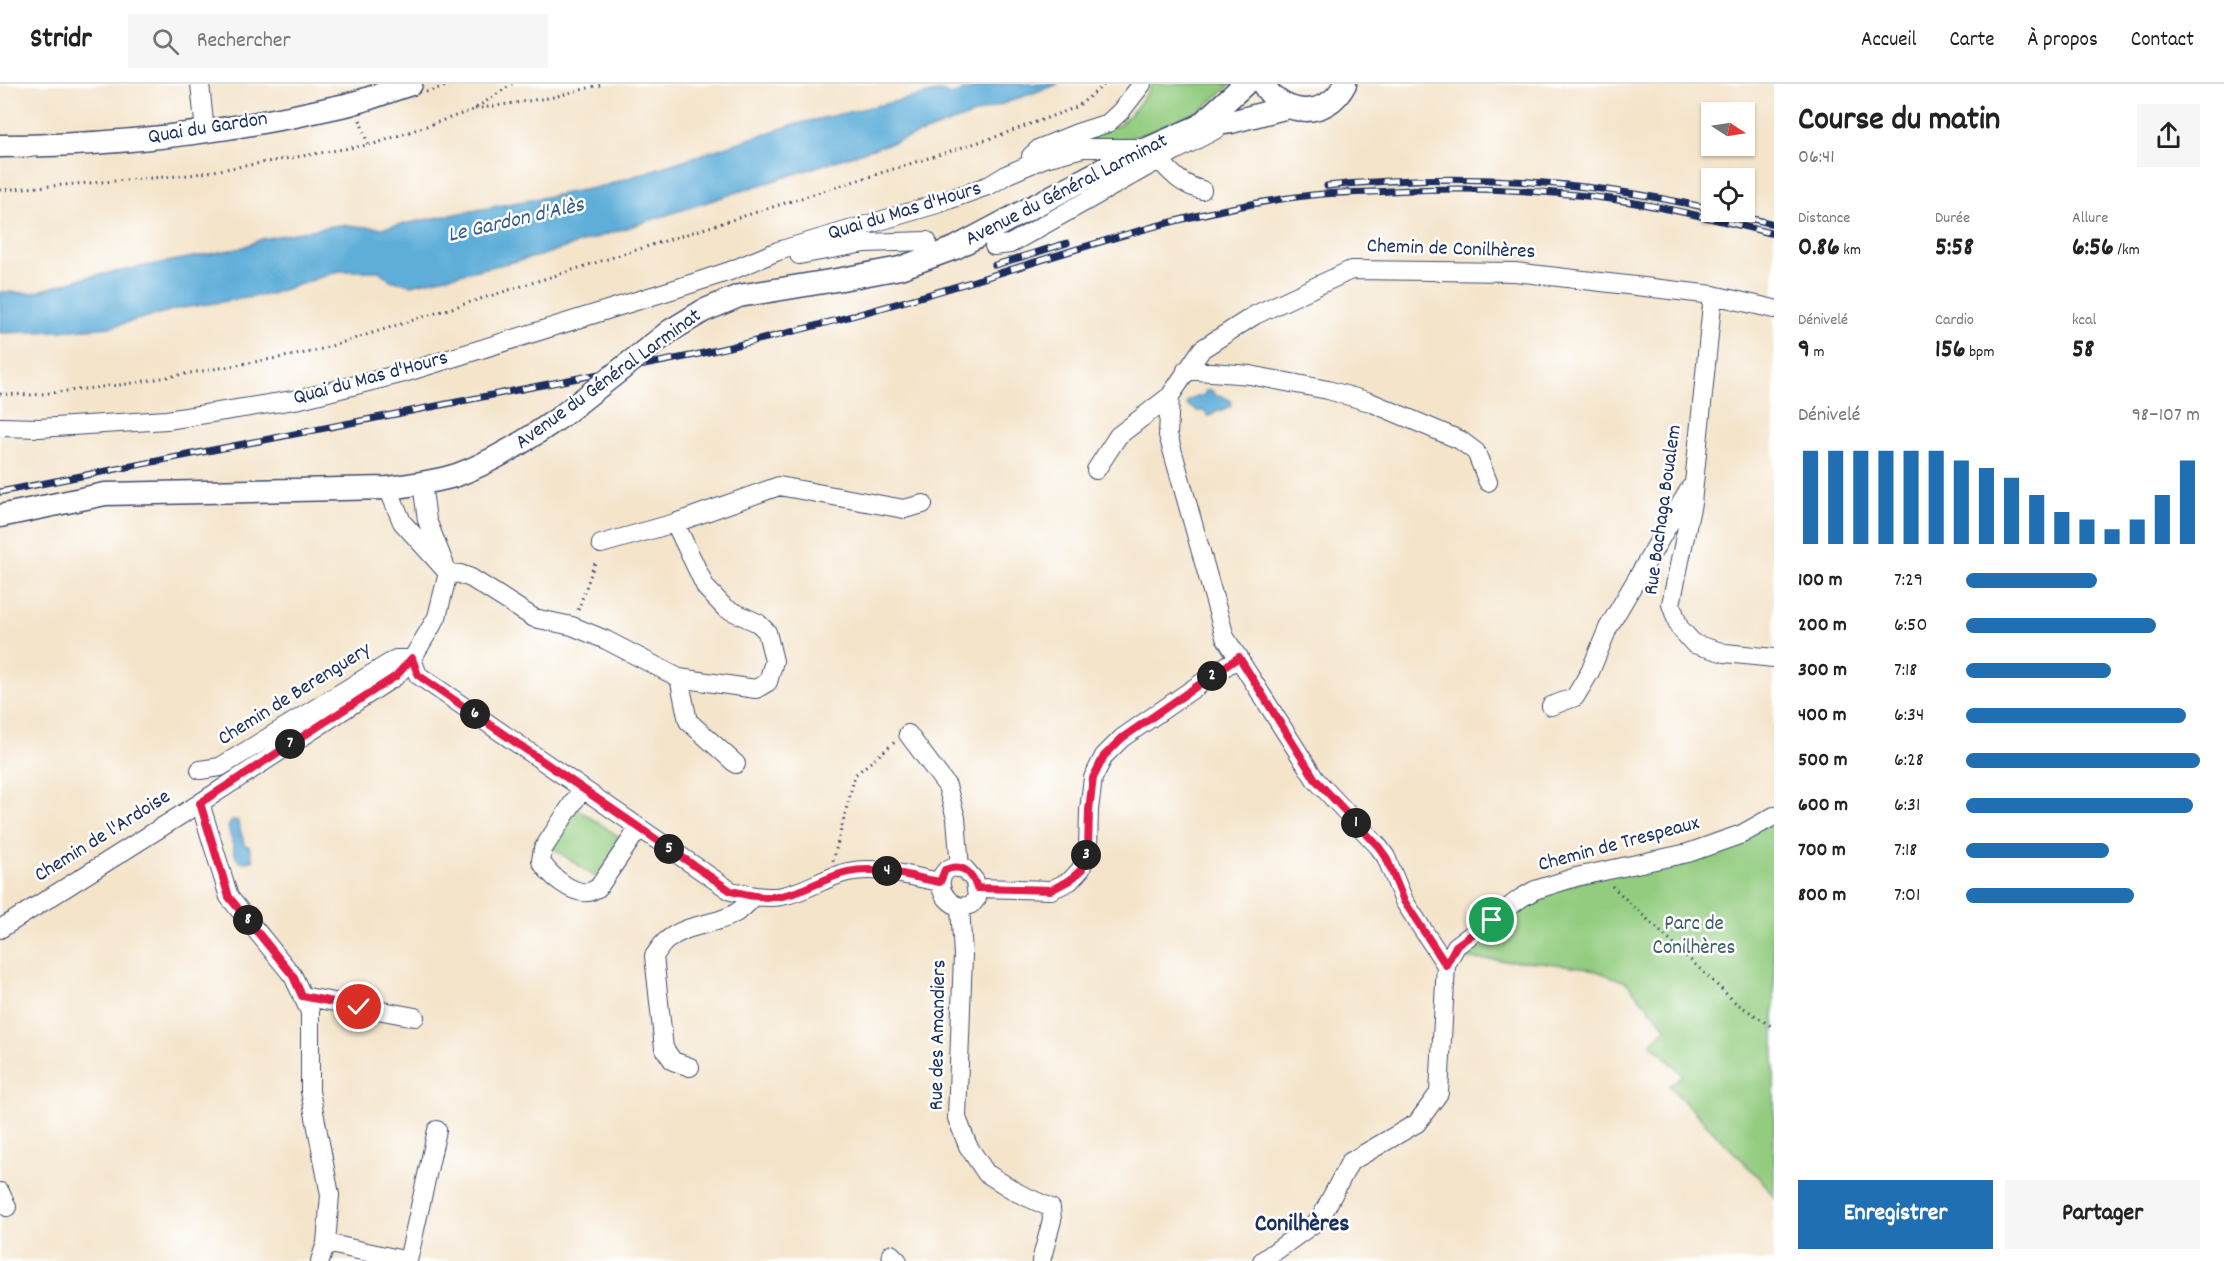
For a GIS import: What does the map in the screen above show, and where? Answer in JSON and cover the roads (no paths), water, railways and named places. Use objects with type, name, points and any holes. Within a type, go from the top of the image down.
[{"type":"main road","name":"Quai du Gardon","points":[[0,146],[147,140],[205,132],[343,106],[411,84]]},
{"type":"main road","name":"Avenue du Général Larminat","points":[[0,516],[105,494],[388,488],[457,475],[510,451],[559,418],[670,331],[703,311],[739,296],[900,268],[955,248],[1154,154],[1199,126],[1245,84]]},
{"type":"main road","points":[[1263,84],[1277,102],[1288,107]]},
{"type":"main road","name":"Quai du Mas d'Hours","points":[[1231,122],[1288,107],[1302,111],[1317,109],[1331,102],[1345,84]]},
{"type":"main road","points":[[1199,126],[1231,122]]},
{"type":"street","points":[[200,84],[205,132]]},
{"type":"street","points":[[1008,174],[1040,148],[1108,123],[1121,111],[1142,84]]},
{"type":"street","name":"Quai du Mas d'Hours","points":[[994,246],[1010,244],[1154,154],[1231,122]]},
{"type":"street","name":"Quai du Mas d'Hours","points":[[730,271],[778,250],[937,204],[990,185],[1008,174],[1045,158],[1083,148],[1154,154]]},
{"type":"street","points":[[1154,154],[1177,180],[1202,190]]},
{"type":"street","name":"Quai du Mas d'Hours","points":[[0,427],[39,428],[167,420],[300,399],[404,373],[730,271],[865,243],[927,241]]},
{"type":"street","name":"Chemin de Conilhères","points":[[1096,470],[1118,436],[1170,396],[1202,349],[1255,315],[1351,270],[1515,272],[1713,295],[1774,309]]},
{"type":"street","name":"Rue Bachaga Boualem","points":[[1713,295],[1692,503],[1671,604],[1679,627],[1694,644],[1725,653],[1774,658]]},
{"type":"street","points":[[1186,370],[1250,375],[1328,390],[1370,402],[1460,440],[1476,452],[1488,482]]},
{"type":"street","name":"Chemin de Conilhères","points":[[1170,396],[1168,435],[1225,637],[1315,779],[1386,857],[1404,901],[1446,965]]},
{"type":"street","points":[[1551,706],[1575,697],[1590,672],[1608,628],[1694,481]]},
{"type":"street","points":[[422,483],[427,520],[448,573]]},
{"type":"street","points":[[601,544],[675,523],[779,486],[904,509],[923,504]]},
{"type":"street","points":[[388,488],[402,522],[448,573],[471,578],[534,618],[572,626],[606,640],[680,678],[756,689],[768,682],[774,661],[767,633],[758,623],[725,608],[706,588],[675,523]]},
{"type":"street","name":"Chemin de Berenguery","points":[[200,803],[396,676],[412,658],[437,617],[448,573]]},
{"type":"street","points":[[977,888],[1051,890],[1070,880],[1082,869],[1088,849],[1093,778],[1104,756],[1122,738],[1239,657]]},
{"type":"street","points":[[412,658],[418,675],[731,891],[754,896],[782,896],[847,872],[866,870],[886,871],[940,882]]},
{"type":"street","name":"Chemin de Berenguery","points":[[200,770],[220,768],[396,659],[412,658]]},
{"type":"street","points":[[680,678],[688,721],[736,764]]},
{"type":"street","points":[[908,734],[947,786],[956,818],[960,868]]},
{"type":"street","points":[[582,789],[543,849],[541,861],[545,868],[573,889],[587,892],[598,888],[639,828]]},
{"type":"street","points":[[200,803],[229,897],[293,976],[309,1012],[310,1091],[330,1195],[326,1243],[320,1261]]},
{"type":"street","name":"Chemin de l'Ardoise","points":[[0,929],[200,803]]},
{"type":"street","name":"Chemin de Trespeaux","points":[[1446,965],[1456,946],[1535,890],[1576,877],[1688,853],[1742,834],[1774,816]]},
{"type":"street","points":[[952,867],[960,868],[972,875],[977,888],[974,902],[960,907],[947,899],[941,890],[940,882],[945,870],[952,867]]},
{"type":"street","points":[[690,1067],[673,1061],[664,1048],[654,956],[665,942],[680,932],[732,916],[745,908],[754,896]]},
{"type":"street","name":"Rue des Amandiers","points":[[960,907],[963,955],[957,1118],[968,1146],[986,1173],[1018,1193],[1051,1208],[1052,1220],[1041,1261]]},
{"type":"street","points":[[1262,1261],[1320,1219],[1350,1162],[1417,1123],[1439,1093],[1446,965]]},
{"type":"street","points":[[302,996],[415,1017]]},
{"type":"street","points":[[326,1243],[408,1261],[437,1130]]},
{"type":"water","name":"Le Gardon d'Alès","points":[[990,84],[1058,84],[922,133],[539,256],[411,285],[390,280],[379,271],[339,271],[271,294],[176,309],[111,327],[0,333],[0,292],[33,293],[83,278],[241,248],[262,239],[339,225],[382,228],[604,186],[792,125],[941,91],[950,95]]},
{"type":"water","points":[[1206,391],[1212,391],[1216,396],[1222,396],[1231,401],[1231,406],[1208,416],[1204,411],[1197,411],[1187,405],[1188,401],[1203,396]]},
{"type":"water","points":[[237,820],[245,846],[249,846],[253,861],[240,862],[236,857],[228,827],[232,821]]},
{"type":"railway","points":[[1327,186],[1423,180],[1520,181],[1617,191],[1701,207]]},
{"type":"railway","points":[[0,492],[695,355],[765,339],[939,291],[1141,230],[1269,201],[1322,194],[1418,190],[1528,191],[1632,202],[1774,234]]},
{"type":"railway","points":[[1755,220],[1774,224]]},
{"type":"railway","points":[[995,265],[1067,243]]},
{"type":"district","name":"Conilhères","points":[[1302,1225]]},
{"type":"park label","name":"Parc de Conilhères","points":[[1694,937]]}]
